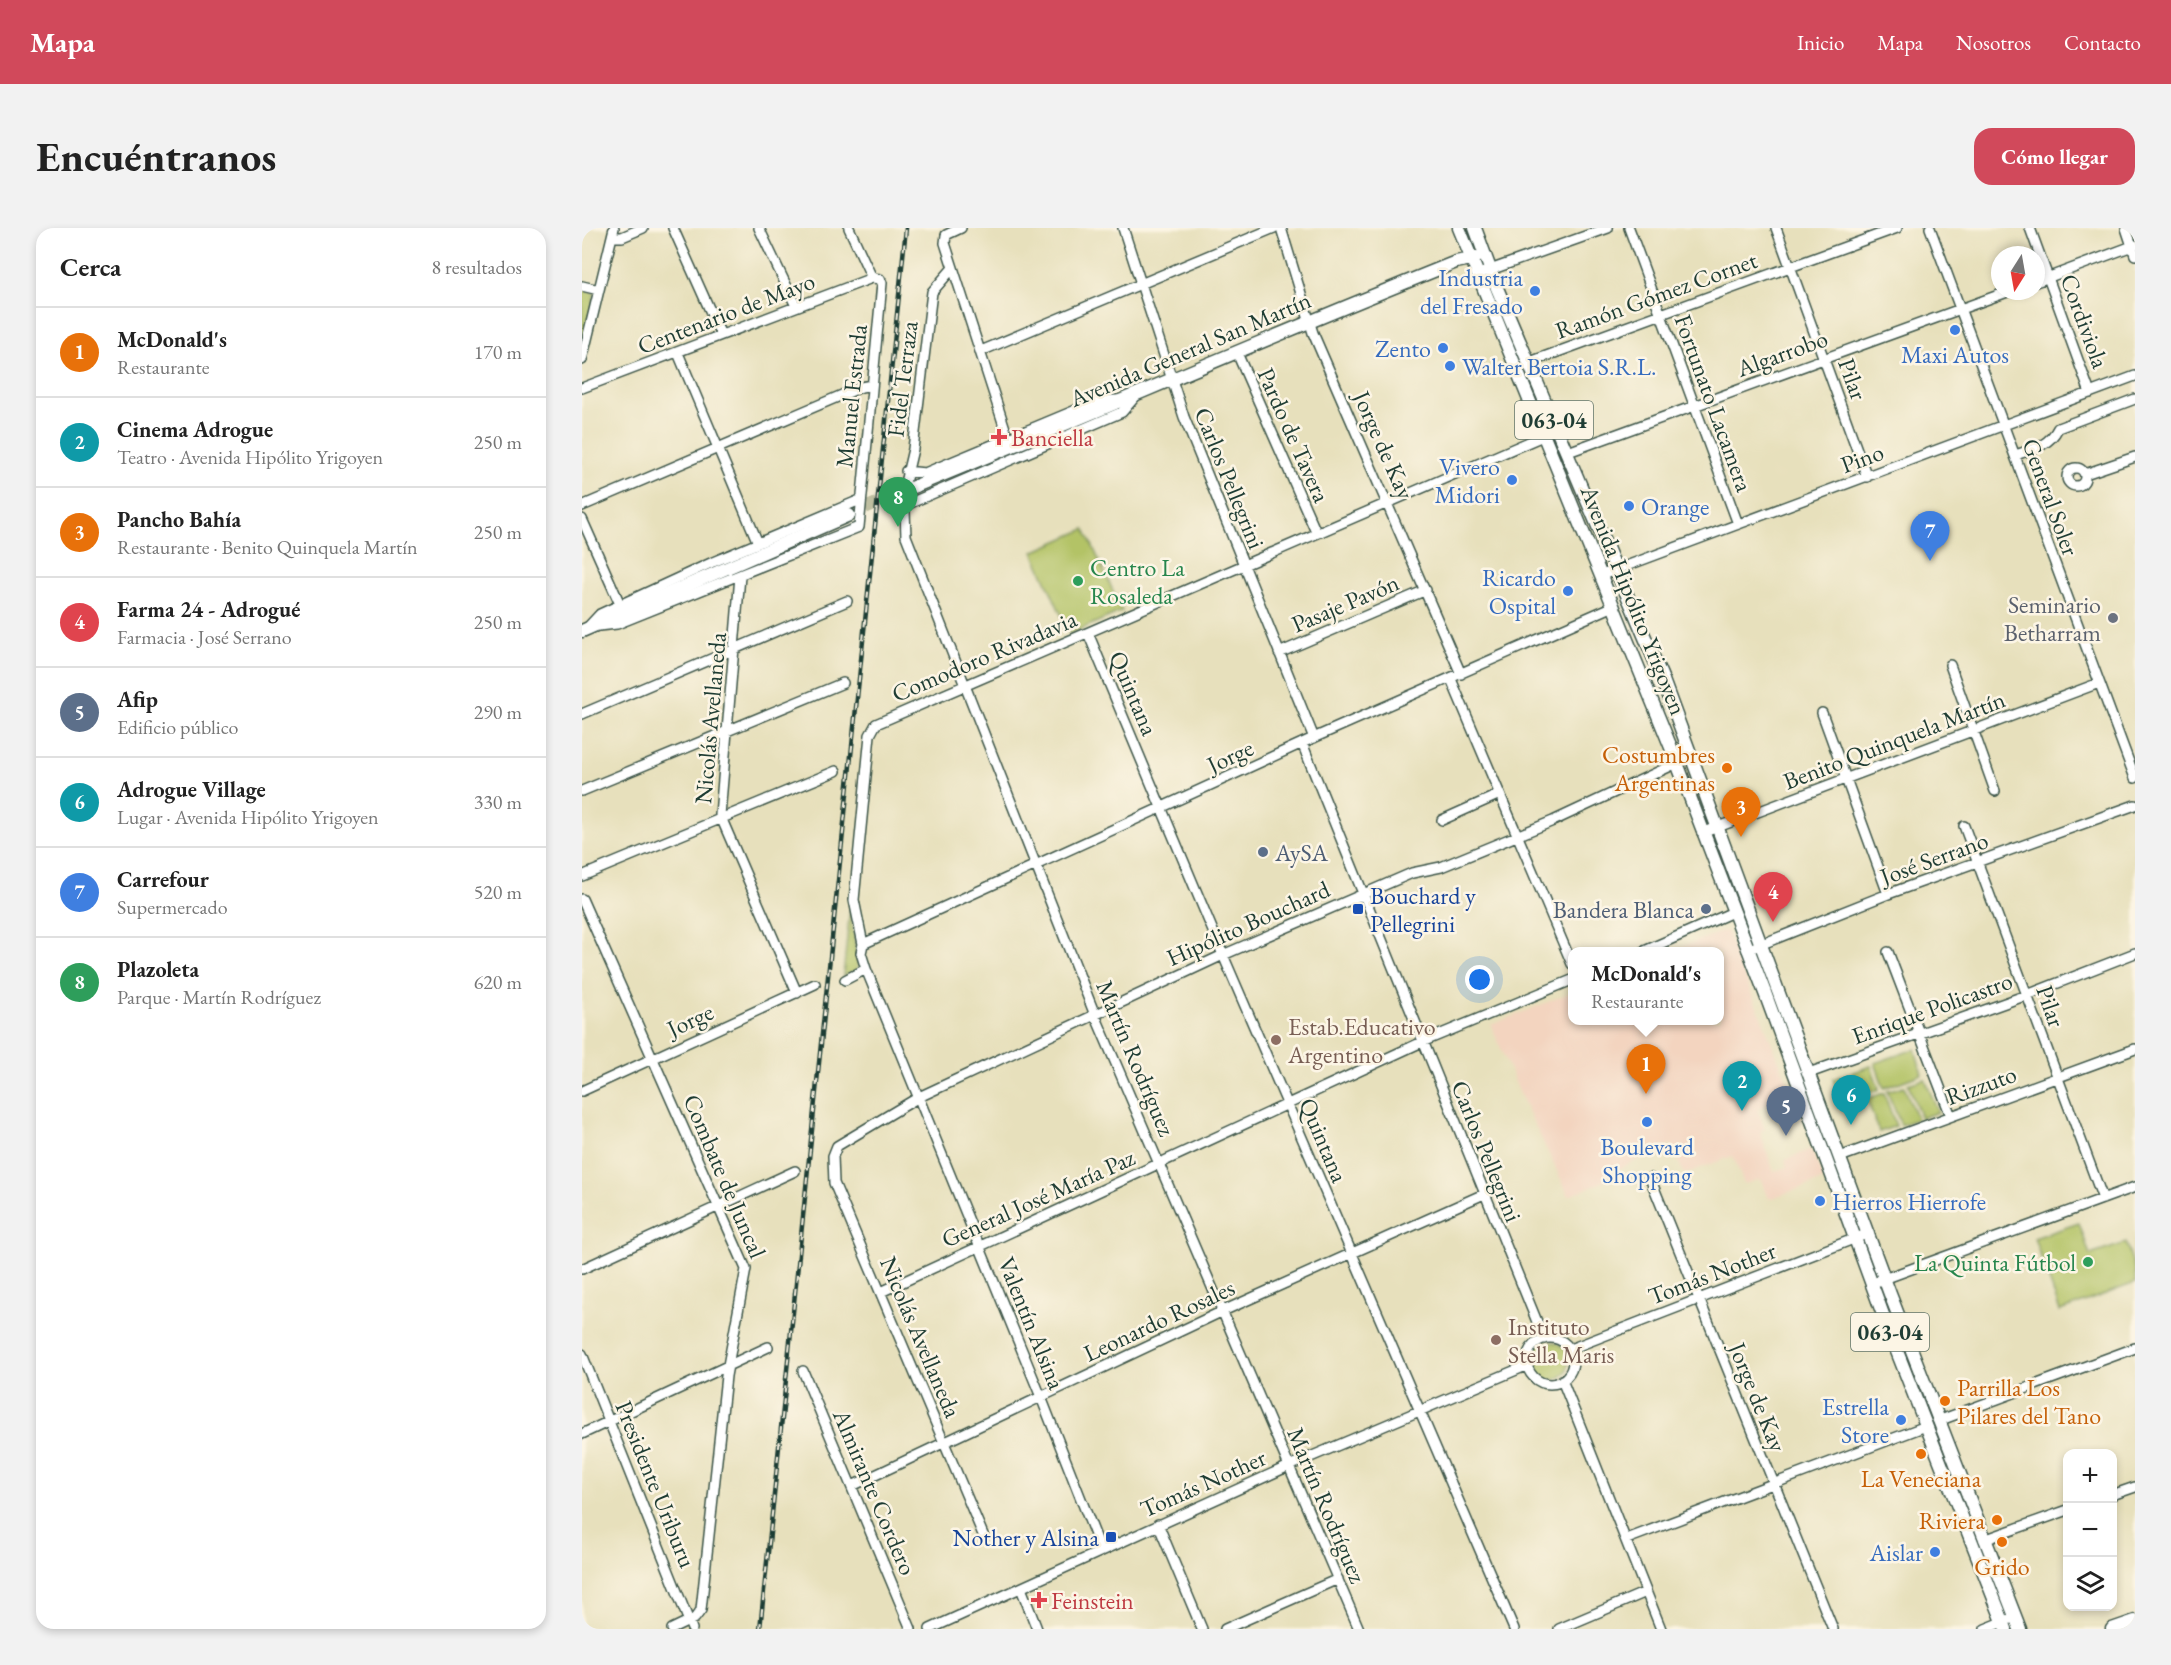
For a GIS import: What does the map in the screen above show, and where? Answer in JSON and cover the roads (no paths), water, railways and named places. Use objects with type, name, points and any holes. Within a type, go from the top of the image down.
[{"type":"main road","name":"Avenida Hipólito Yrigoyen","points":[[1459,228],[1476,275],[1545,435],[1677,764],[1856,1238],[1879,1281],[2011,1624]]},
{"type":"main road","name":"Avenida Hipólito Yrigoyen","points":[[1475,228],[1490,271],[1663,680],[1869,1233],[1879,1281]]},
{"type":"main road","name":"Avenida General San Martín","points":[[909,491],[1309,321],[1456,262],[1485,257]]},
{"type":"main road","points":[[587,629],[622,609],[855,514]]},
{"type":"main road","name":"Avenida Hipólito Yrigoyen","points":[[1932,1423],[1984,1540],[2011,1624]]},
{"type":"main road","points":[[2112,1629],[2135,1621]]},
{"type":"street","points":[[582,360],[613,232],[622,237],[643,228]]},
{"type":"street","points":[[674,228],[721,335]]},
{"type":"street","points":[[759,228],[796,306]]},
{"type":"street","points":[[849,228],[872,278]]},
{"type":"street","points":[[961,228],[946,235],[949,271],[981,351],[1008,438]]},
{"type":"street","name":"Carlos Pellegrini","points":[[1123,228],[1172,381],[1314,738]]},
{"type":"street","points":[[981,351],[1274,228]]},
{"type":"street","name":"Jorge de Kay","points":[[1281,228],[1309,321],[1461,674]]},
{"type":"street","points":[[1476,275],[1608,228]]},
{"type":"street","name":"Fortunato Lacamera","points":[[1629,228],[1738,524]]},
{"type":"street","name":"Pilar","points":[[1776,228],[1867,477]]},
{"type":"street","name":"Ramón Gómez Cornet","points":[[1530,362],[1897,228]]},
{"type":"street","name":"General Soler","points":[[1930,228],[2135,778]]},
{"type":"street","name":"Cordiviola","points":[[2030,228],[2090,393]]},
{"type":"street","points":[[2045,279],[2134,249],[2126,228]]},
{"type":"street","name":"Fidel Terraza","points":[[909,491],[906,471],[913,449],[932,292],[949,271]]},
{"type":"street","name":"Centenario de Mayo","points":[[582,388],[872,278]]},
{"type":"street","name":"Manuel Estrada","points":[[855,514],[860,500],[882,283],[879,279],[872,278]]},
{"type":"street","points":[[582,286],[599,290]]},
{"type":"street","name":"Algarrobo","points":[[1568,452],[1991,298]]},
{"type":"street","points":[[678,353],[758,543]]},
{"type":"street","name":"Pardo de Tavera","points":[[1237,353],[1316,532]]},
{"type":"street","name":"Pino","points":[[1602,575],[2135,376]]},
{"type":"street","points":[[582,506],[861,387],[872,385]]},
{"type":"street","points":[[906,471],[925,473],[1100,400],[1129,399]]},
{"type":"street","points":[[906,505],[1122,412],[1129,399]]},
{"type":"street","points":[[2015,455],[2053,440],[2058,428],[2135,399]]},
{"type":"street","name":"Comodoro Rivadavia","points":[[863,944],[854,900],[871,731],[880,722],[1545,435]]},
{"type":"street","points":[[2085,474],[2135,457]]},
{"type":"street","name":"Martín Rodríguez","points":[[909,491],[904,526],[908,543],[1095,1015],[1359,1629]]},
{"type":"street","points":[[582,519],[622,609],[758,543],[860,500]]},
{"type":"street","points":[[587,629],[617,624],[859,527],[855,514]]},
{"type":"street","name":"Nicolás Avellaneda","points":[[740,576],[726,730],[721,818],[797,993]]},
{"type":"street","name":"Pasaje Pavón","points":[[1279,653],[1426,590]]},
{"type":"street","points":[[582,714],[847,601]]},
{"type":"street","name":"Jorge","points":[[863,944],[1302,743],[1614,606]]},
{"type":"street","name":"Quintana","points":[[1088,633],[1223,955],[1514,1629]]},
{"type":"street","points":[[1950,664],[1995,791]]},
{"type":"street","points":[[1450,679],[1568,954]]},
{"type":"street","points":[[582,791],[843,683]]},
{"type":"street","name":"Benito Quinquela Martín","points":[[1702,833],[2099,683]]},
{"type":"street","points":[[1822,713],[1848,778],[1888,894]]},
{"type":"street","name":"Carlos Pellegrini","points":[[1302,743],[1544,1339]]},
{"type":"street","name":"Hipólito Bouchard","points":[[834,1150],[919,1097],[1223,955],[1412,873],[1441,867],[1690,757]]},
{"type":"street","points":[[582,876],[836,771]]},
{"type":"street","points":[[1442,819],[1500,794]]},
{"type":"street","name":"José Serrano","points":[[1747,950],[1888,894],[2135,805]]},
{"type":"street","name":"Pilar","points":[[1964,826],[2056,1079],[2103,1199]]},
{"type":"street","name":"Combate de Juncal","points":[[582,899],[746,1269],[728,1366],[702,1605],[699,1615],[691,1625]]},
{"type":"street","points":[[1651,947],[1733,912]]},
{"type":"street","name":"Valentín Alsina","points":[[863,944],[861,953],[866,969],[1041,1396],[1101,1550]]},
{"type":"street","points":[[1888,952],[1951,1116]]},
{"type":"street","name":"Enrique Policastro","points":[[1809,1073],[2027,995],[2135,953]]},
{"type":"street","points":[[845,980],[866,969]]},
{"type":"street","name":"General José María Paz","points":[[880,1292],[979,1245],[1160,1165],[1422,1042],[1568,982]]},
{"type":"street","name":"Jorge","points":[[582,1091],[815,984]]},
{"type":"street","name":"Rizzuto","points":[[1840,1157],[2135,1049]]},
{"type":"street","name":"Nicolás Avellaneda","points":[[834,1150],[834,1182],[984,1537]]},
{"type":"street","points":[[582,1269],[795,1171]]},
{"type":"street","name":"Jorge de Kay","points":[[1650,1178],[1697,1300],[1833,1629]]},
{"type":"street","points":[[1879,1281],[2135,1187]]},
{"type":"street","name":"Leonardo Rosales","points":[[852,1486],[1223,1311],[1484,1194]]},
{"type":"street","name":"Tomás Nother","points":[[1570,1349],[1869,1233]]},
{"type":"street","points":[[1544,1339],[1559,1339],[1570,1349],[1573,1355],[1572,1370],[1562,1380],[1544,1383],[1534,1376],[1528,1365],[1533,1346],[1544,1339]]},
{"type":"street","points":[[582,1434],[768,1347]]},
{"type":"street","points":[[1627,1539],[2135,1348]]},
{"type":"street","name":"Presidente Uriburu","points":[[582,1354],[691,1625]]},
{"type":"street","name":"Tomás Nother","points":[[930,1629],[1289,1466],[1528,1365]]},
{"type":"street","name":"Almirante Cordero","points":[[803,1371],[911,1629]]},
{"type":"street","points":[[1562,1380],[1661,1629]]},
{"type":"street","points":[[2117,1493],[2135,1487]]},
{"type":"street","points":[[1984,1540],[2063,1511]]},
{"type":"street","points":[[1158,1524],[1202,1629]]},
{"type":"street","points":[[1225,1629],[1338,1579]]},
{"type":"street","points":[[1021,1588],[1037,1629]]},
{"type":"street","points":[[1559,1629],[1646,1593]]},
{"type":"street","points":[[1985,1629],[2011,1624]]},
{"type":"street","points":[[672,1629],[691,1625]]},
{"type":"tunnel","points":[[849,515],[913,487]]},
{"type":"railway","points":[[760,1629],[906,228]]},
{"type":"place","name":"Industria del Fresado","points":[[1535,291]]},
{"type":"place","name":"Maxi Autos","points":[[1955,330]]},
{"type":"place","name":"Zento","points":[[1443,348]]},
{"type":"place","name":"Walter Bertoia S.R.L.","points":[[1450,366]]},
{"type":"place","name":"Banciella","points":[[999,437]]},
{"type":"place","name":"Vivero Midori","points":[[1512,480]]},
{"type":"place","name":"Orange","points":[[1629,506]]},
{"type":"place","name":"Plazoleta","points":[[898,527]]},
{"type":"place","name":"Carrefour","points":[[1930,561]]},
{"type":"place","name":"Centro La Rosaleda","points":[[1078,581]]},
{"type":"place","name":"Ricardo Ospital","points":[[1568,591]]},
{"type":"place","name":"Seminario Betharram","points":[[2113,618]]},
{"type":"place","name":"Costumbres Argentinas","points":[[1727,768]]},
{"type":"place","name":"Pancho Bahía","points":[[1741,837]]},
{"type":"place","name":"AySA","points":[[1263,852]]},
{"type":"place","name":"Bouchard y Pellegrini","points":[[1358,909]]},
{"type":"place","name":"Bandera Blanca","points":[[1706,909]]},
{"type":"place","name":"Farma 24 - Adrogué","points":[[1773,922]]},
{"type":"place","name":"Estab.Educativo Argentino","points":[[1276,1040]]},
{"type":"place","name":"McDonald's","points":[[1646,1094]]},
{"type":"place","name":"Cinema Adrogue","points":[[1742,1111]]},
{"type":"place","name":"Boulevard Shopping","points":[[1647,1122]]},
{"type":"place","name":"Adrogue Village","points":[[1851,1125]]},
{"type":"place","name":"Afip","points":[[1786,1136]]},
{"type":"place","name":"Hierros Hierrofe","points":[[1820,1201]]},
{"type":"place","name":"La Quinta Fútbol","points":[[2088,1262]]},
{"type":"place","name":"Instituto Stella Maris","points":[[1496,1340]]},
{"type":"place","name":"Parrilla Los Pilares del Tano","points":[[1945,1401]]},
{"type":"place","name":"Estrella Store","points":[[1901,1420]]},
{"type":"place","name":"La Veneciana","points":[[1921,1454]]},
{"type":"place","name":"Riviera","points":[[1997,1520]]},
{"type":"place","name":"Nother y Alsina","points":[[1111,1537]]},
{"type":"place","name":"Grido","points":[[2002,1542]]},
{"type":"place","name":"Aislar","points":[[1935,1552]]},
{"type":"place","name":"Feinstein","points":[[1039,1600]]}]
